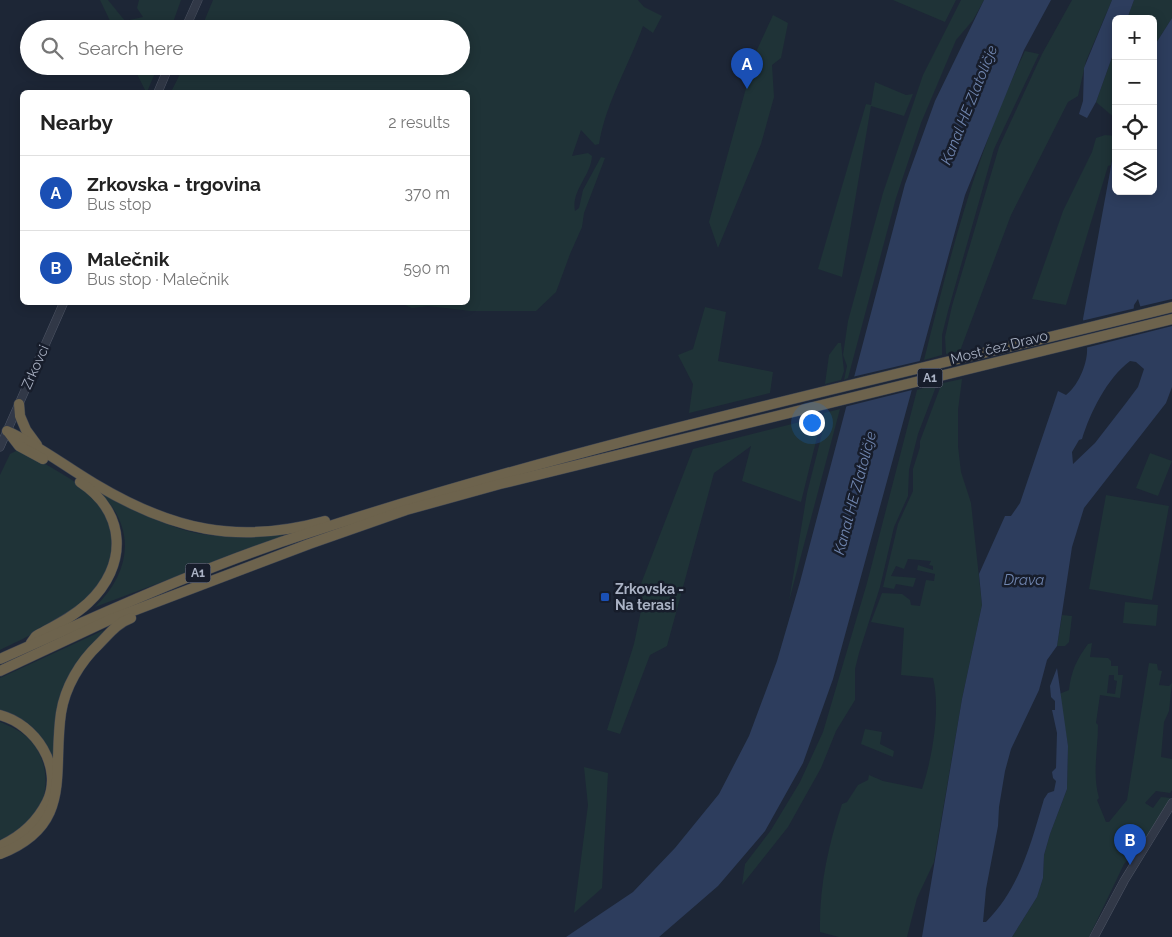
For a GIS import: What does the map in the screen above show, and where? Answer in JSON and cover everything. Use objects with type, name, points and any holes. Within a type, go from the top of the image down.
[{"type":"highway","name":"Most čez Dravo","points":[[600,453],[645,436],[692,424],[1172,307]]},
{"type":"highway","name":"Most čez Dravo","points":[[600,453],[648,447],[1172,319]]},
{"type":"highway","points":[[19,404],[26,430],[39,448]]},
{"type":"highway","points":[[4,428],[96,484],[146,511],[192,527],[256,533],[276,532],[304,527],[364,511],[372,514]]},
{"type":"highway","points":[[4,428],[19,446],[89,488],[108,510],[116,532],[116,556],[109,576],[103,585],[86,604],[36,636],[30,646]]},
{"type":"highway","name":"A1","points":[[0,659],[192,575],[305,534],[466,484],[600,453]]},
{"type":"highway","name":"A1","points":[[0,671],[110,620],[406,510],[500,484],[600,453]]},
{"type":"highway","points":[[0,854],[12,850],[37,830],[54,802],[57,789],[61,711],[72,679],[91,652],[121,622],[151,610],[156,602]]},
{"type":"highway","points":[[0,716],[8,717],[31,732],[47,759],[51,778],[48,801],[37,819],[22,832],[0,846]]},
{"type":"street","points":[[189,20],[198,0]]},
{"type":"street","points":[[159,90],[165,75]]},
{"type":"street","name":"Zrkovci","points":[[0,446],[4,428],[19,404],[63,305]]},
{"type":"street","points":[[1094,937],[1124,881],[1172,803]]},
{"type":"green space","points":[[100,0],[108,0],[124,20],[110,20]]},
{"type":"green space","points":[[139,0],[181,0],[174,20],[130,20],[143,17],[137,8]]},
{"type":"green space","points":[[213,0],[638,0],[644,7],[662,16],[653,33],[643,26],[612,98],[599,144],[595,145],[581,130],[572,156],[588,153],[592,156],[591,163],[576,196],[575,211],[579,208],[583,190],[601,157],[605,158],[584,213],[582,227],[556,292],[536,311],[471,311],[428,306],[412,308],[405,305],[470,305],[470,90],[172,90],[180,75],[470,75],[470,20],[205,20]]},
{"type":"green space","points":[[893,0],[956,0],[945,22]]},
{"type":"green space","points":[[961,0],[984,0],[973,20],[956,40],[921,123],[896,198],[848,378],[844,380],[847,366],[843,355],[848,321],[883,193],[923,75]]},
{"type":"green space","points":[[1072,0],[1112,0],[1086,61],[1078,96],[1068,102],[1011,215],[960,351],[946,354],[945,337],[952,306],[999,147],[1042,54]]},
{"type":"green space","points":[[1134,0],[1172,0],[1172,18],[1157,42],[1157,15],[1128,15]]},
{"type":"green space","points":[[773,15],[788,23],[781,58],[772,65],[774,97],[761,144],[718,248],[709,222],[756,52]]},
{"type":"green space","points":[[1025,51],[1039,54],[994,149],[948,311],[942,335],[942,355],[924,360],[966,203],[992,127]]},
{"type":"green space","points":[[1112,57],[1112,116],[1096,102]]},
{"type":"green space","points":[[138,75],[154,75],[148,90],[145,90]]},
{"type":"green space","points":[[875,82],[906,95],[913,94],[904,116],[871,106],[842,277],[818,269],[866,104],[871,105]]},
{"type":"green space","points":[[1105,135],[1112,136],[1111,165],[1108,166],[1066,305],[1032,299],[1063,211],[1092,152],[1096,138]]},
{"type":"green space","points":[[705,307],[726,312],[718,361],[773,372],[770,393],[689,413],[693,384],[678,355],[693,349]]},
{"type":"green space","points":[[838,343],[841,343],[844,371],[841,380],[825,384],[829,355]]},
{"type":"green space","points":[[962,379],[958,410],[958,446],[961,472],[971,503],[982,605],[962,699],[934,862],[917,898],[907,937],[839,937],[820,932],[820,915],[825,867],[842,804],[847,802],[858,785],[868,780],[869,775],[883,781],[922,789],[929,764],[936,719],[933,678],[901,675],[904,628],[871,622],[882,593],[902,594],[910,600],[911,605],[920,606],[926,580],[934,581],[935,574],[917,570],[918,565],[933,570],[933,566],[929,565],[931,561],[908,559],[904,569],[896,566],[891,576],[916,578],[913,587],[896,584],[894,589],[883,587],[898,524],[913,491],[913,469],[920,441],[940,388],[943,383]]},
{"type":"green space","points":[[937,384],[918,434],[909,470],[908,496],[894,527],[880,587],[859,653],[855,669],[855,700],[836,731],[821,768],[788,827],[742,885],[745,864],[771,830],[800,782],[823,732],[867,583],[917,390]]},
{"type":"green space","points":[[840,409],[789,601],[807,493],[822,434],[824,413]]},
{"type":"green space","points":[[816,418],[819,429],[801,502],[742,481],[751,446],[714,473],[667,646],[650,655],[620,734],[607,730],[634,644],[643,601],[639,589],[693,449]]},
{"type":"green space","points":[[18,450],[23,451],[70,479],[100,503],[110,526],[112,558],[104,578],[94,592],[80,604],[48,626],[0,650],[0,475],[10,454]]},
{"type":"green space","points":[[1150,453],[1172,461],[1158,496],[1136,488]]},
{"type":"green space","points":[[97,490],[133,509],[183,530],[207,535],[250,536],[282,534],[282,537],[95,607],[117,579],[125,548],[124,533],[119,518],[110,504]]},
{"type":"green space","points":[[1106,495],[1169,506],[1152,600],[1089,589]]},
{"type":"green space","points":[[1125,602],[1158,605],[1156,626],[1123,623]]},
{"type":"green space","points":[[1062,615],[1072,616],[1069,642],[1065,646],[1057,646]]},
{"type":"green space","points":[[104,630],[81,661],[65,691],[56,723],[54,761],[33,728],[19,718],[0,711],[0,678]]},
{"type":"green space","points":[[1092,643],[1090,657],[1108,658],[1111,661],[1111,666],[1118,666],[1118,675],[1123,675],[1120,698],[1100,695],[1096,723],[1098,725],[1096,780],[1099,798],[1097,800],[1106,822],[1109,822],[1127,800],[1149,663],[1157,664],[1158,670],[1162,671],[1159,685],[1169,686],[1172,683],[1169,711],[1164,722],[1161,757],[1172,759],[1172,790],[1170,793],[1156,791],[1145,803],[1153,808],[1161,797],[1171,798],[1148,838],[1124,864],[1089,937],[1012,937],[1037,897],[1043,878],[1044,855],[1067,789],[1068,746],[1059,694],[1069,690],[1075,666],[1088,644]],"holes":[[[1109,675],[1114,675],[1114,680],[1117,681],[1115,694],[1107,693]]]},
{"type":"green space","points":[[0,722],[12,727],[30,740],[41,757],[46,778],[43,798],[34,816],[14,834],[0,842]]},
{"type":"green space","points":[[865,729],[882,732],[880,744],[894,751],[893,757],[861,744]]},
{"type":"green space","points":[[584,767],[608,773],[602,888],[574,913],[588,805]]},
{"type":"water","name":"Kanal HE Zlatoličje","points":[[984,0],[1051,0],[1024,50],[965,195],[833,679],[803,763],[765,831],[718,886],[659,937],[566,937],[633,892],[675,848],[719,794],[749,736],[777,661],[800,582],[905,184],[935,101]]},
{"type":"water","points":[[1112,0],[1134,0],[1128,15],[1112,15],[1112,57],[1096,102],[1087,118],[1079,114],[1083,101],[1084,68]]},
{"type":"water","name":"Drava","points":[[1172,18],[1172,387],[1166,403],[1084,508],[1072,547],[1057,646],[1047,660],[1039,690],[1011,749],[1005,771],[998,826],[986,889],[983,922],[986,922],[1008,895],[1029,848],[1044,799],[1048,793],[1054,791],[1056,781],[1053,778],[1052,772],[1056,768],[1057,733],[1052,710],[1055,710],[1055,701],[1051,697],[1050,686],[1057,668],[1068,746],[1067,789],[1044,855],[1043,878],[1037,897],[1012,937],[922,937],[962,699],[982,605],[979,574],[1005,516],[1011,516],[1020,503],[1058,391],[1066,395],[1078,380],[1084,367],[1087,341],[1083,319],[1112,161],[1112,195],[1157,195],[1157,42]],"holes":[[[1138,299],[1142,312],[1141,327],[1132,328],[1134,305]],[[1130,361],[1136,362],[1144,369],[1138,387],[1095,443],[1073,464],[1072,452],[1079,440],[1082,439],[1100,397],[1122,368]]]},
{"type":"pier","points":[[1172,299],[1172,326],[1085,348],[1081,321],[1136,308],[1134,327],[1138,326],[1138,307]]},
{"type":"pier","points":[[924,360],[916,389],[844,407],[852,377]]},
{"type":"place","name":"Zrkovska - trgovina","points":[[747,89]]},
{"type":"place","name":"Zrkovska - Na terasi","points":[[605,597]]},
{"type":"place","name":"Malečnik","points":[[1130,865]]}]
